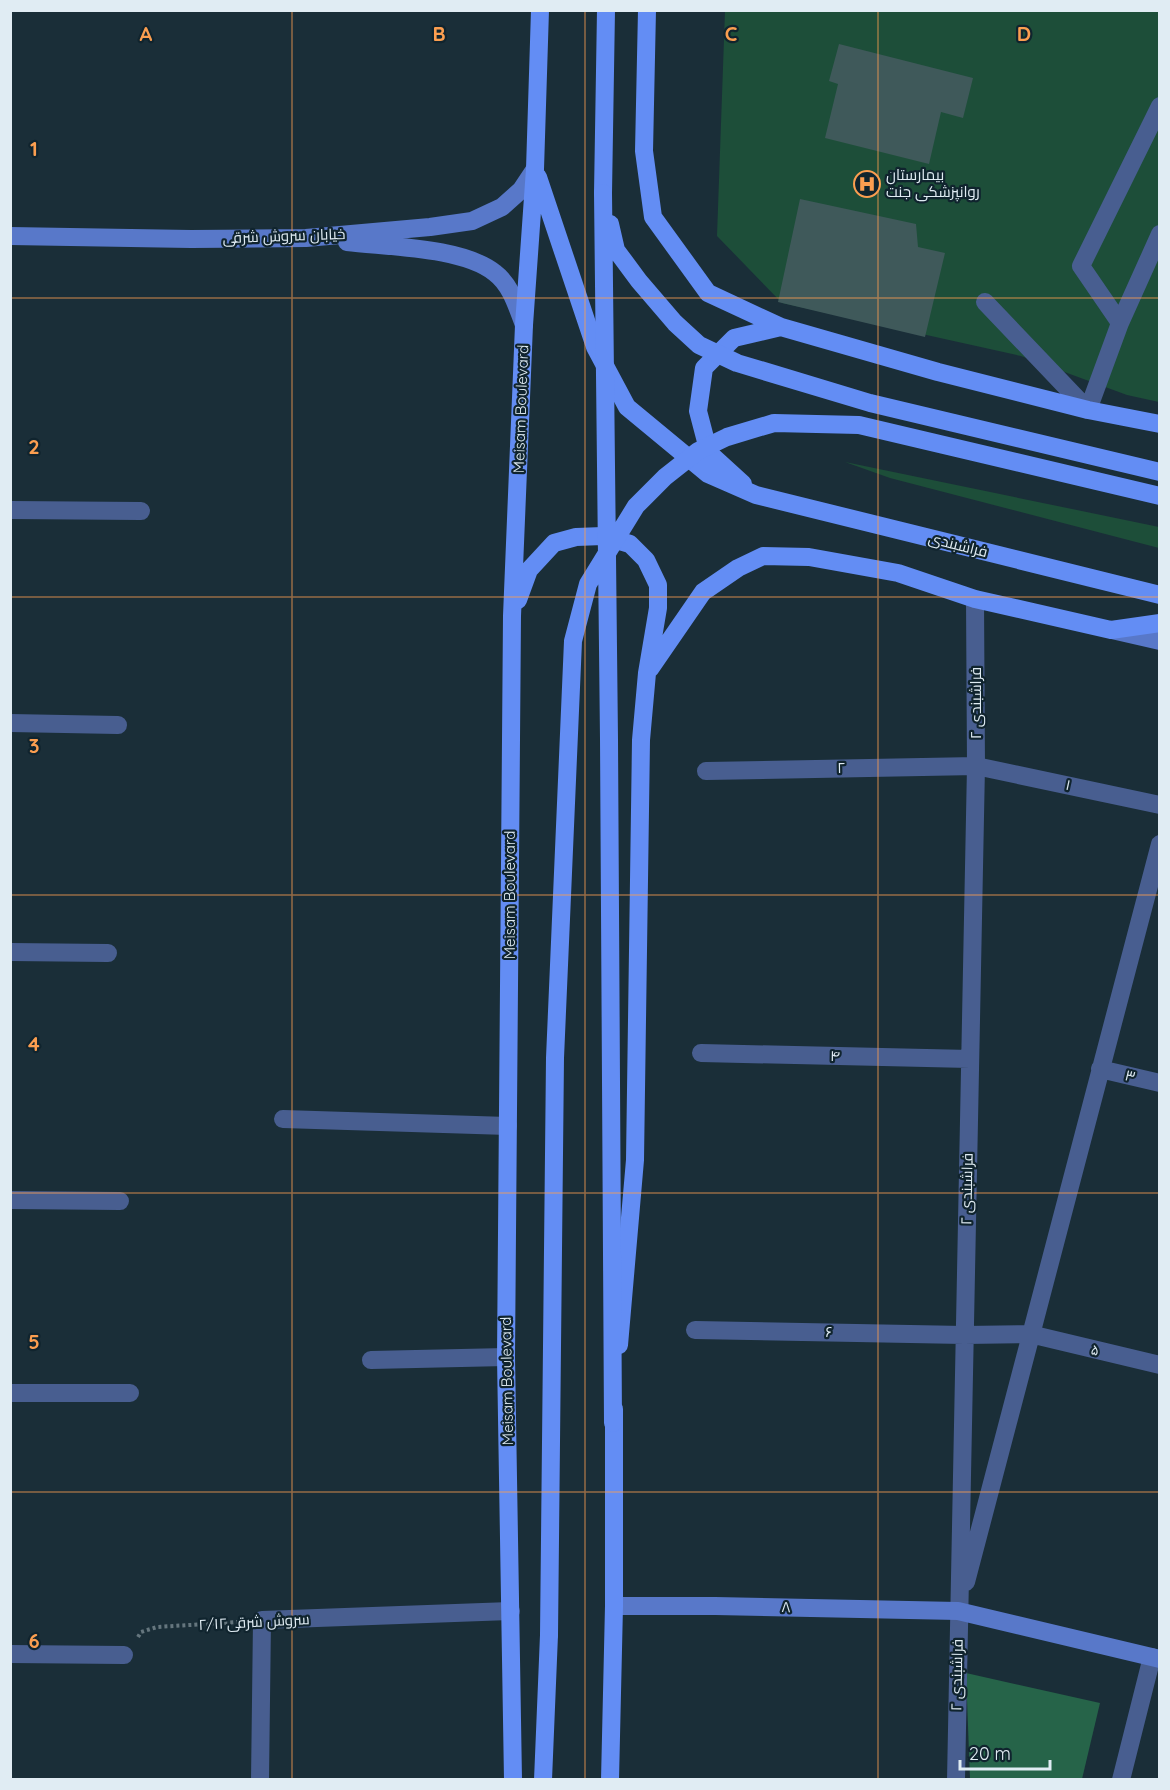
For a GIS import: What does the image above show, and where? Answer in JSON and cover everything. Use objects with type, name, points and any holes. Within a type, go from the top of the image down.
[{"type":"main road","name":"Meisam Boulevard","points":[[513,1779],[506,1357],[512,616],[525,325],[535,169],[540,10]]},
{"type":"main road","points":[[606,10],[603,193],[614,1606],[610,1779]]},
{"type":"main road","points":[[646,10],[644,151],[653,217],[708,293],[781,327],[938,372],[1088,410],[1160,424]]},
{"type":"main road","name":"فراشبندی","points":[[535,169],[595,347],[627,407],[708,474],[756,495],[1160,594]]},
{"type":"main road","points":[[603,193],[616,250],[675,323],[699,345],[737,363],[870,403],[1160,472]]},
{"type":"main road","points":[[756,495],[709,453],[698,411],[704,368],[734,338],[781,327]]},
{"type":"main road","points":[[543,1779],[549,1635],[555,1058],[573,641],[588,584],[636,506],[664,477],[698,451],[727,437],[774,423],[859,425],[1160,496]]},
{"type":"main road","points":[[512,616],[529,570],[554,543],[576,537],[603,536],[630,544],[646,560],[658,585],[658,608],[647,673],[641,740],[635,1161],[613,1423]]},
{"type":"main road","points":[[647,673],[703,592],[738,568],[763,556],[809,557],[898,573],[975,599],[1111,630],[1160,622]]},
{"type":"street","points":[[1120,323],[1082,266],[1160,106]]},
{"type":"street","name":"خیابان سروش شرقی","points":[[10,236],[306,238],[430,227],[472,221],[502,207],[521,190],[535,169]]},
{"type":"street","points":[[985,302],[1088,410],[1120,323],[1160,234]]},
{"type":"street","points":[[306,238],[473,259],[496,273],[513,296],[525,325]]},
{"type":"street","points":[[10,510],[141,511]]},
{"type":"street","name":"۲ فراشبندی","points":[[956,1779],[976,766],[975,599]]},
{"type":"street","points":[[1111,630],[1160,641]]},
{"type":"street","points":[[10,723],[118,725]]},
{"type":"street","name":"۲","points":[[706,771],[976,766]]},
{"type":"street","name":"۱","points":[[976,766],[1160,805]]},
{"type":"street","points":[[958,1611],[1160,844]]},
{"type":"street","points":[[10,952],[108,953]]},
{"type":"street","name":"۴","points":[[701,1053],[970,1059]]},
{"type":"street","name":"۳","points":[[1100,1069],[1160,1083]]},
{"type":"street","points":[[283,1119],[508,1126]]},
{"type":"street","points":[[10,1200],[120,1201]]},
{"type":"street","name":"۶","points":[[695,1330],[1030,1334]]},
{"type":"street","name":"۵","points":[[1030,1334],[1160,1365]]},
{"type":"street","points":[[371,1360],[506,1357]]},
{"type":"street","points":[[10,1393],[130,1394]]},
{"type":"street","name":"۸","points":[[614,1606],[958,1611],[1156,1658]]},
{"type":"street","name":"سروش شرقی۲/۱۲","points":[[262,1620],[511,1611]]},
{"type":"street","points":[[260,1779],[262,1620]]},
{"type":"street","points":[[10,1654],[124,1655]]},
{"type":"street","points":[[1121,1779],[1156,1658]]},
{"type":"path","name":"سروش شرقی۲/۱۲","points":[[124,1655],[141,1632],[157,1627],[262,1620]]},
{"type":"green space","points":[[725,11],[1159,11],[1159,402],[1127,395],[1021,356],[782,303],[717,236]]},
{"type":"green space","points":[[845,462],[1159,527],[1159,548],[890,478]]},
{"type":"green space","points":[[966,1673],[1100,1703],[1082,1779],[970,1779]]},
{"type":"building","points":[[839,44],[973,78],[963,118],[941,112],[929,164],[825,138],[838,84],[829,81]]},
{"type":"building","points":[[800,199],[916,224],[918,247],[945,253],[925,337],[778,302]]},
{"type":"place","name":"بیمارستان روانپزشکی جنت","points":[[867,184]]}]
